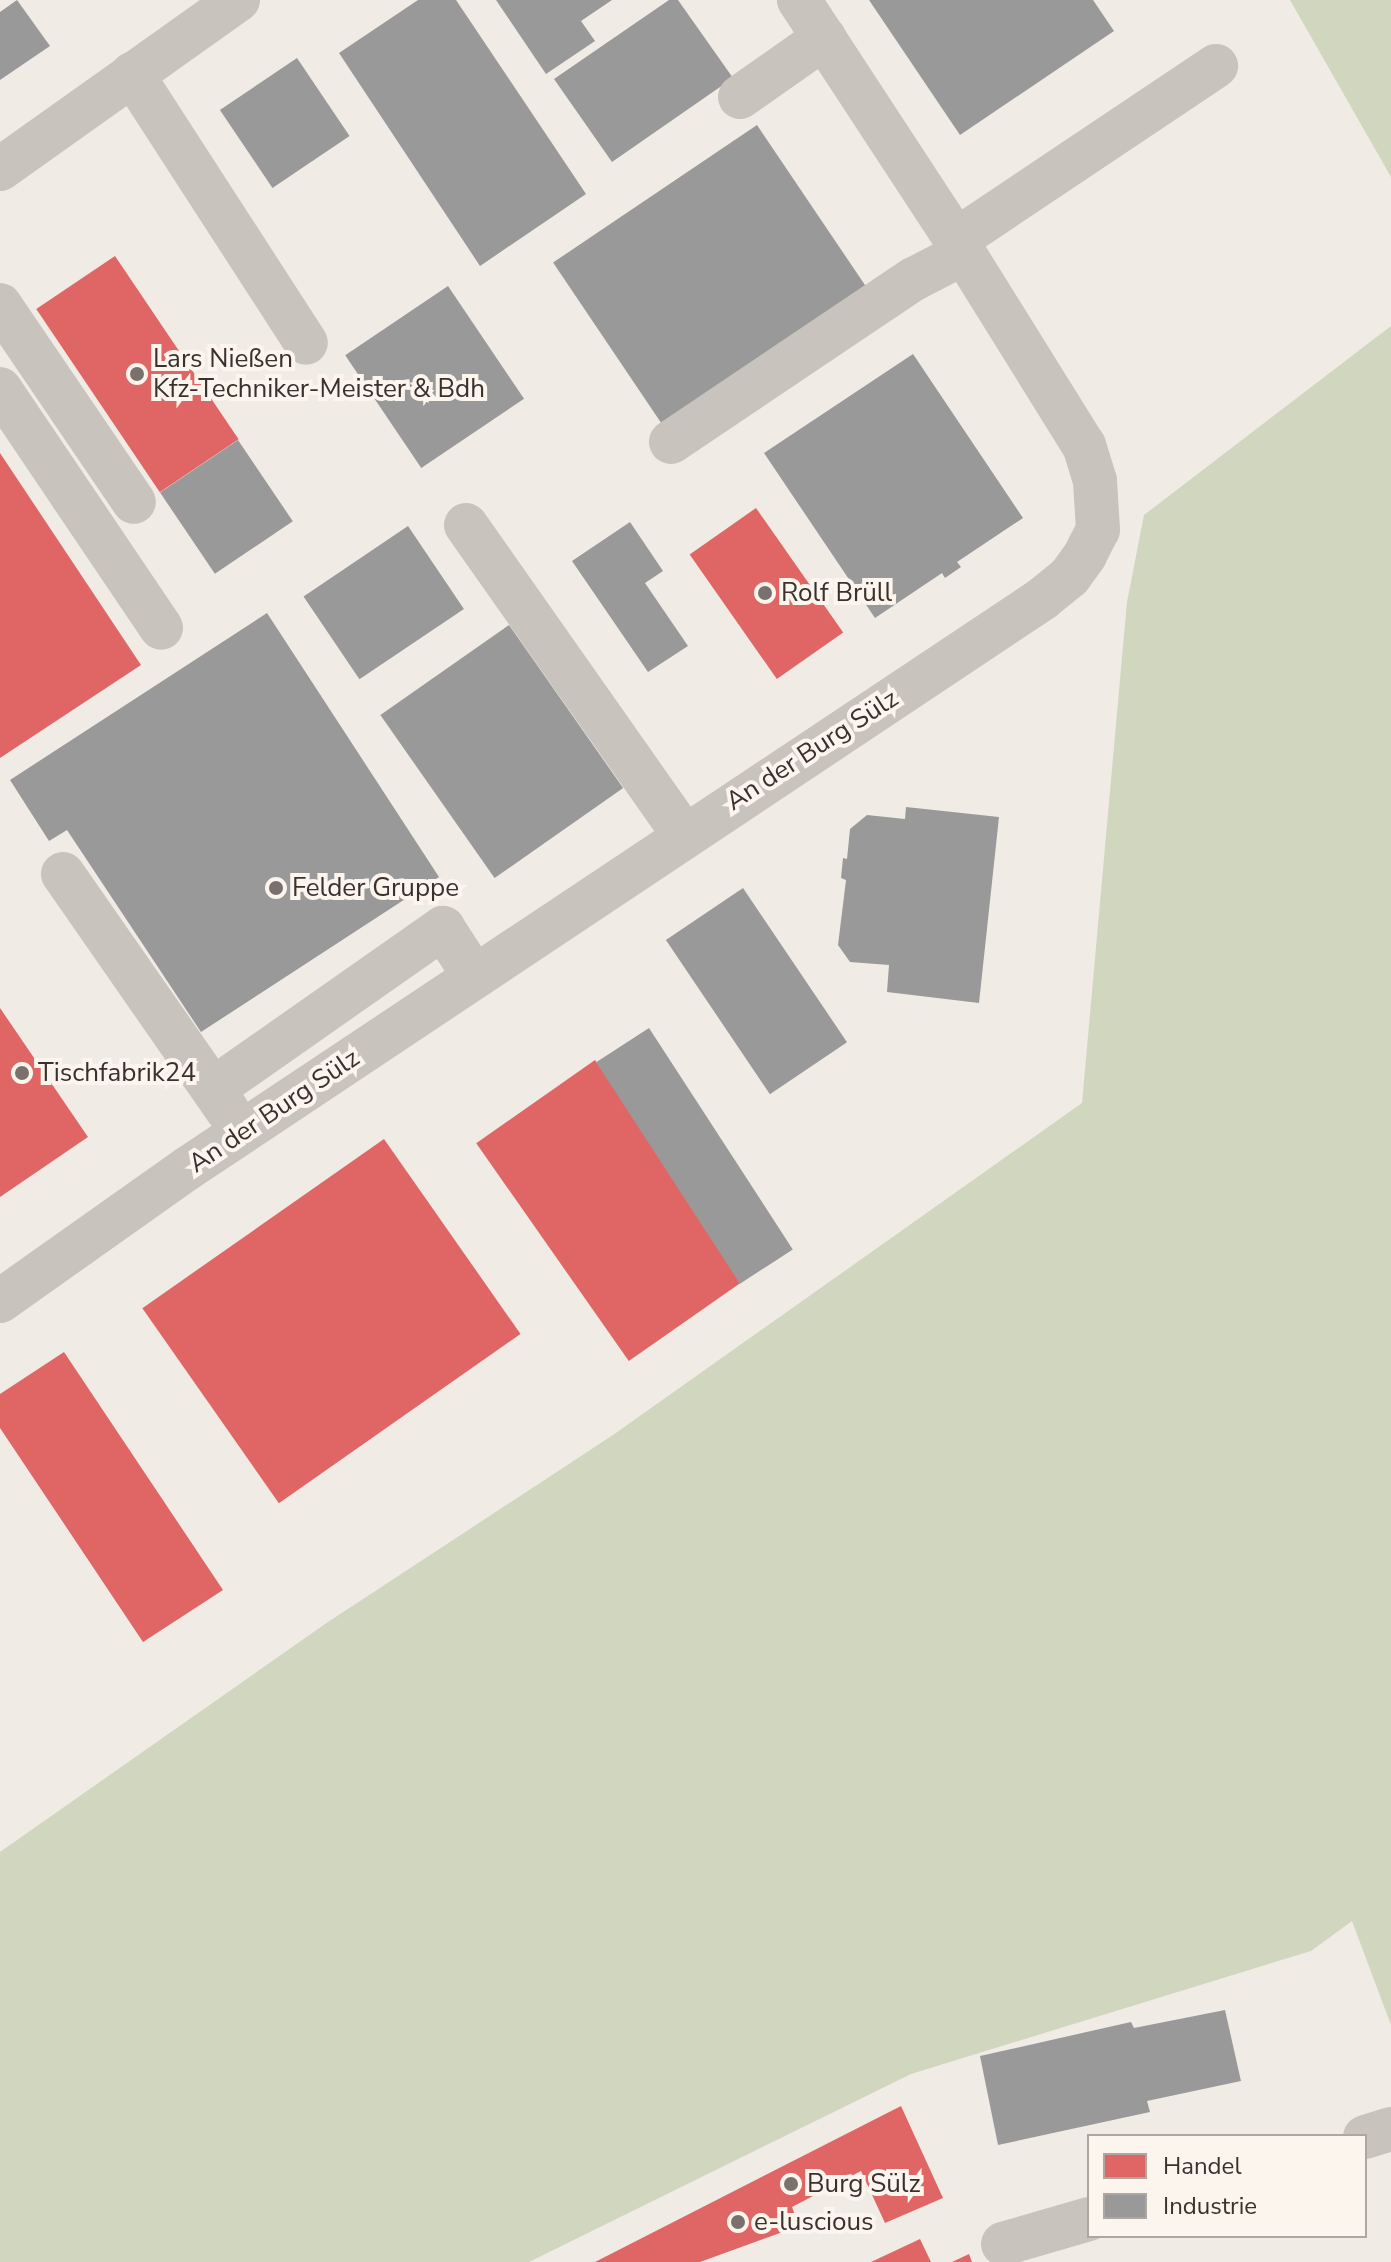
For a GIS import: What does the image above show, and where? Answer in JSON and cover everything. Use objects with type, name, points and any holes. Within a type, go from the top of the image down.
[{"type":"street","points":[[0,169],[238,0]]},
{"type":"street","name":"An der Burg Sülz","points":[[0,1301],[242,1132],[1042,599],[1070,576],[1098,530],[1095,481],[1084,446],[960,247],[799,0]]},
{"type":"street","points":[[740,97],[824,38]]},
{"type":"street","points":[[671,442],[914,279],[1216,66]]},
{"type":"street","points":[[132,74],[306,343]]},
{"type":"street","points":[[0,305],[134,502]]},
{"type":"street","points":[[0,389],[161,628]]},
{"type":"street","points":[[466,525],[684,835]]},
{"type":"street","points":[[63,874],[242,1132]]},
{"type":"street","points":[[213,1089],[443,928],[474,976]]},
{"type":"street","points":[[1367,2136],[1391,2129]]},
{"type":"street","points":[[1003,2244],[1087,2220]]},
{"type":"green space","points":[[1290,0],[1391,0],[1391,177]]},
{"type":"green space","points":[[1391,326],[1391,2025],[1352,1921],[1311,1951],[911,2074],[529,2262],[0,2262],[0,1852],[325,1624],[613,1435],[1082,1103],[1127,602],[1144,515]]},
{"type":"building: Handel","name":"Lars Nießen Kfz-Techniker-Meister & Bdh","points":[[115,256],[239,439],[160,492],[36,309]]},
{"type":"building: Handel","points":[[0,453],[141,665],[0,758]]},
{"type":"building: Handel","name":"Rolf Brüll","points":[[756,508],[843,633],[777,679],[690,554]]},
{"type":"building: Handel","name":"Tischfabrik24","points":[[0,1008],[88,1137],[0,1197]]},
{"type":"building: Handel","points":[[595,1060],[748,1278],[629,1361],[476,1143]]},
{"type":"building: Handel","points":[[384,1139],[521,1334],[279,1503],[142,1308]]},
{"type":"building: Handel","points":[[64,1352],[223,1590],[143,1642],[0,1428],[0,1394]]},
{"type":"building: Handel","name":"Burg Sülz","points":[[901,2106],[943,2198],[885,2223],[861,2171],[792,2207],[799,2226],[700,2262],[595,2262]]},
{"type":"building: Handel","name":"Burg Sülz","points":[[920,2239],[931,2262],[871,2262]]},
{"type":"building: Handel","name":"Burg Sülz","points":[[969,2254],[972,2262],[952,2262]]},
{"type":"building: Industrie","points":[[17,0],[50,46],[0,80],[0,12]]},
{"type":"building: Industrie","points":[[418,0],[456,0],[586,194],[480,266],[339,53]]},
{"type":"building: Industrie","points":[[496,0],[612,0],[581,21],[595,41],[546,74]]},
{"type":"building: Industrie","points":[[669,0],[678,0],[733,78],[612,162],[554,79]]},
{"type":"building: Industrie","points":[[869,0],[1093,0],[1114,31],[960,135]]},
{"type":"building: Industrie","points":[[297,58],[350,136],[272,188],[220,110]]},
{"type":"building: Industrie","points":[[757,125],[867,288],[663,426],[553,263]]},
{"type":"building: Industrie","points":[[448,286],[524,399],[421,468],[345,355]]},
{"type":"building: Industrie","points":[[913,354],[1023,518],[957,562],[961,567],[945,578],[942,573],[875,618],[764,453]]},
{"type":"building: Industrie","points":[[238,440],[293,521],[215,574],[160,493]]},
{"type":"building: Industrie","points":[[630,522],[663,571],[645,583],[688,646],[648,672],[572,561]]},
{"type":"building: Industrie","points":[[408,526],[464,609],[359,679],[304,596]]},
{"type":"building: Industrie","points":[[267,613],[439,877],[201,1032],[67,830],[49,841],[10,780]]},
{"type":"building: Industrie","points":[[509,625],[623,788],[495,878],[380,715]]},
{"type":"building: Industrie","points":[[906,807],[999,817],[979,1003],[887,992],[889,965],[850,962],[838,945],[846,880],[841,878],[843,858],[847,859],[850,829],[867,815],[905,819]]},
{"type":"building: Industrie","points":[[743,888],[847,1042],[770,1094],[666,940]]},
{"type":"building: Industrie","points":[[649,1028],[793,1249],[740,1284],[596,1062]]},
{"type":"building: Industrie","points":[[1225,2010],[1241,2081],[1147,2101],[1150,2112],[998,2145],[980,2056],[1131,2022],[1134,2028]]},
{"type":"place","name":"Lars Nießen Kfz-Techniker-Meister & Bdh","points":[[137,374]]},
{"type":"place","name":"Rolf Brüll","points":[[765,593]]},
{"type":"place","name":"Felder Gruppe","points":[[276,888]]},
{"type":"place","name":"Tischfabrik24","points":[[22,1073]]},
{"type":"place","name":"Burg Sülz","points":[[791,2184]]},
{"type":"place","name":"e-luscious","points":[[738,2222]]}]
